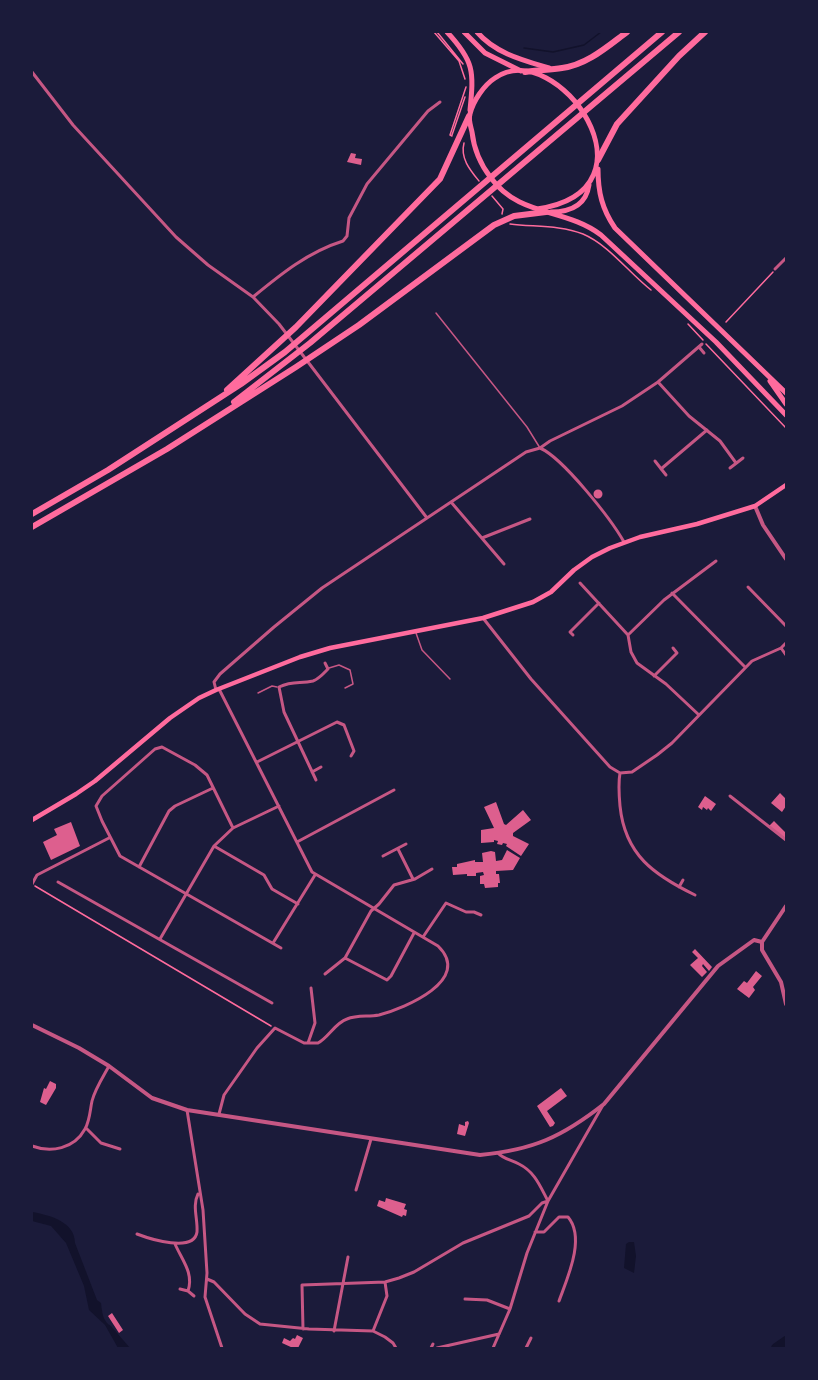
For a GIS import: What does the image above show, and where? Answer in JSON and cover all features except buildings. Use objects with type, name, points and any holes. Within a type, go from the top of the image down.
[{"type":"highway","points":[[523,71],[564,68],[591,58],[627,32]]},
{"type":"highway","points":[[32,514],[108,470],[285,352],[662,32]]},
{"type":"highway","points":[[215,417],[310,343],[679,32]]},
{"type":"highway","points":[[598,161],[616,124],[679,56],[705,32]]},
{"type":"highway","points":[[218,398],[296,327],[440,179],[455,137],[469,115]]},
{"type":"highway","points":[[32,527],[167,449],[296,368],[494,225],[514,216],[546,212]]},
{"type":"main road","points":[[447,32],[469,60],[472,72],[469,115],[475,151],[493,182],[519,203],[580,223],[602,235],[695,321],[786,415]]},
{"type":"main road","points":[[464,32],[485,53],[523,71],[547,78],[558,85],[580,107],[590,125],[598,161],[598,190],[607,216],[615,228],[786,393]]},
{"type":"main road","points":[[477,32],[500,51],[551,69]]},
{"type":"main road","points":[[469,115],[488,83],[497,76],[523,71]]},
{"type":"main road","points":[[546,212],[566,211],[577,205],[587,195],[598,161]]},
{"type":"main road","points":[[537,209],[566,202],[589,185]]},
{"type":"main road","points":[[763,370],[786,404]]},
{"type":"main road","points":[[32,820],[95,781],[170,718],[217,689],[300,657],[362,641],[483,618],[534,602],[551,592],[592,557],[624,543],[754,506],[785,485]]},
{"type":"street","points":[[32,72],[74,125],[176,237],[203,261],[253,297],[279,324],[427,518]]},
{"type":"street","points":[[253,297],[296,264],[323,248],[343,241],[347,236],[349,218],[367,184],[428,111],[440,102]]},
{"type":"street","points":[[776,269],[786,258]]},
{"type":"street","points":[[219,1114],[224,1095],[256,1048],[275,1028],[293,1038],[308,1043],[318,1043],[345,1019],[384,1013],[424,995],[442,983],[447,974],[447,959],[438,946],[315,874],[257,762],[213,684],[217,677],[322,588],[526,452],[540,448],[622,406],[658,382],[700,346],[704,353]]},
{"type":"street","points":[[658,382],[689,416],[720,441],[736,463]]},
{"type":"street","points":[[661,469],[707,430]]},
{"type":"street","points":[[540,448],[554,456],[588,494],[624,543]]},
{"type":"street","points":[[730,468],[743,458]]},
{"type":"street","points":[[654,461],[666,475]]},
{"type":"street","points":[[452,502],[504,564]]},
{"type":"street","points":[[754,506],[763,525],[786,560]]},
{"type":"street","points":[[520,516],[524,523]]},
{"type":"street","points":[[482,538],[530,519]]},
{"type":"street","points":[[628,635],[672,593],[716,561]]},
{"type":"street","points":[[580,584],[628,635],[635,660],[699,715]]},
{"type":"street","points":[[748,587],[786,626]]},
{"type":"street","points":[[672,593],[745,667]]},
{"type":"street","points":[[573,635],[570,632],[599,603]]},
{"type":"street","points":[[483,618],[531,679],[610,767],[620,773],[632,772],[657,755],[672,743],[755,658],[781,648],[786,643]]},
{"type":"street","points":[[654,676],[677,653],[673,648]]},
{"type":"street","points":[[781,648],[786,655]]},
{"type":"street","points":[[316,780],[284,712],[279,687],[288,682],[312,681],[319,678],[328,669],[325,663]]},
{"type":"street","points":[[257,762],[337,722],[344,725],[354,751],[351,756]]},
{"type":"street","points":[[233,828],[202,770],[163,747],[157,747],[98,801],[97,810],[120,856],[281,948]]},
{"type":"street","points":[[312,772],[321,767]]},
{"type":"street","points":[[620,773],[618,782],[621,817],[637,855],[652,870],[695,895]]},
{"type":"street","points":[[384,787],[387,794]]},
{"type":"street","points":[[139,867],[170,811],[175,806],[213,788]]},
{"type":"street","points":[[297,842],[394,790]]},
{"type":"street","points":[[730,796],[786,840]]},
{"type":"street","points":[[160,939],[214,846],[233,828],[279,806]]},
{"type":"street","points":[[32,884],[37,875],[110,838]]},
{"type":"street","points":[[383,856],[406,844]]},
{"type":"street","points":[[214,846],[264,875],[272,889],[298,904]]},
{"type":"street","points":[[398,849],[413,879]]},
{"type":"street","points":[[325,974],[345,958],[374,908],[394,885],[413,879],[432,869]]},
{"type":"street","points":[[273,943],[315,874]]},
{"type":"street","points":[[679,887],[683,880]]},
{"type":"street","points":[[58,882],[272,1004]]},
{"type":"street","points":[[425,938],[446,903],[466,912],[481,915]]},
{"type":"street","points":[[786,906],[762,942],[762,950],[781,982],[786,1004]]},
{"type":"street","points":[[345,958],[387,980],[392,976],[415,932]]},
{"type":"street","points":[[494,1348],[548,1201],[604,1104],[718,966],[754,940],[762,942]]},
{"type":"street","points":[[308,1043],[315,1023],[311,988]]},
{"type":"street","points":[[32,1025],[109,1066],[147,1095],[187,1110],[480,1155],[518,1150],[551,1139],[571,1128],[604,1104]]},
{"type":"street","points":[[32,1146],[51,1150],[72,1143],[86,1128],[92,1101],[109,1066]]},
{"type":"street","points":[[187,1110],[202,1210],[207,1279],[205,1297],[222,1348]]},
{"type":"street","points":[[86,1128],[101,1143],[120,1149]]},
{"type":"street","points":[[356,1190],[372,1137]]},
{"type":"street","points":[[498,1153],[527,1168],[537,1179],[548,1201]]},
{"type":"street","points":[[137,1234],[175,1244],[189,1242],[197,1232],[195,1202],[199,1193]]},
{"type":"street","points":[[303,1329],[302,1285],[385,1282],[414,1272],[463,1243],[529,1215],[542,1203],[548,1201]]},
{"type":"street","points":[[535,1232],[544,1232],[559,1217],[568,1217],[571,1220],[575,1237],[573,1262],[559,1301]]},
{"type":"street","points":[[175,1244],[190,1273],[188,1291]]},
{"type":"street","points":[[334,1331],[348,1257]]},
{"type":"street","points":[[207,1279],[214,1282],[252,1320],[260,1324],[334,1331],[373,1331],[385,1337],[396,1348]]},
{"type":"street","points":[[373,1331],[387,1296],[385,1282]]},
{"type":"street","points":[[180,1289],[194,1296]]},
{"type":"street","points":[[465,1299],[487,1300],[510,1309]]},
{"type":"street","points":[[437,1348],[499,1334]]},
{"type":"street","points":[[526,1348],[531,1338]]},
{"type":"street","points":[[431,1348],[433,1344]]},
{"type":"lane","points":[[436,313],[527,427],[540,448]]},
{"type":"lane","points":[[416,632],[422,650],[450,679]]},
{"type":"lane","points":[[328,669],[339,664],[350,670],[353,684],[345,688]]},
{"type":"lane","points":[[258,693],[272,687],[279,687]]},
{"type":"path","points":[[436,32],[464,65],[468,77],[467,93],[455,137],[464,141],[462,150],[465,160],[483,185]]},
{"type":"path","points":[[489,192],[502,209],[501,213]]},
{"type":"path","points":[[507,224],[552,227],[586,235],[655,293]]},
{"type":"path","points":[[726,322],[776,269]]},
{"type":"path","points":[[685,321],[786,428]]},
{"type":"path","points":[[32,884],[275,1028]]},
{"type":"shaded area","points":[[32,1212],[54,1218],[71,1230],[97,1300],[101,1303],[106,1322],[130,1348],[118,1348],[105,1325],[89,1310],[84,1286],[66,1243],[51,1226],[32,1221]]},
{"type":"shaded area","points":[[634,1242],[636,1256],[634,1273],[624,1268],[626,1244]]},
{"type":"waterway","points":[[524,48],[553,52],[584,45],[601,32]]},
{"type":"waterway","points":[[776,1348],[786,1341]]}]
